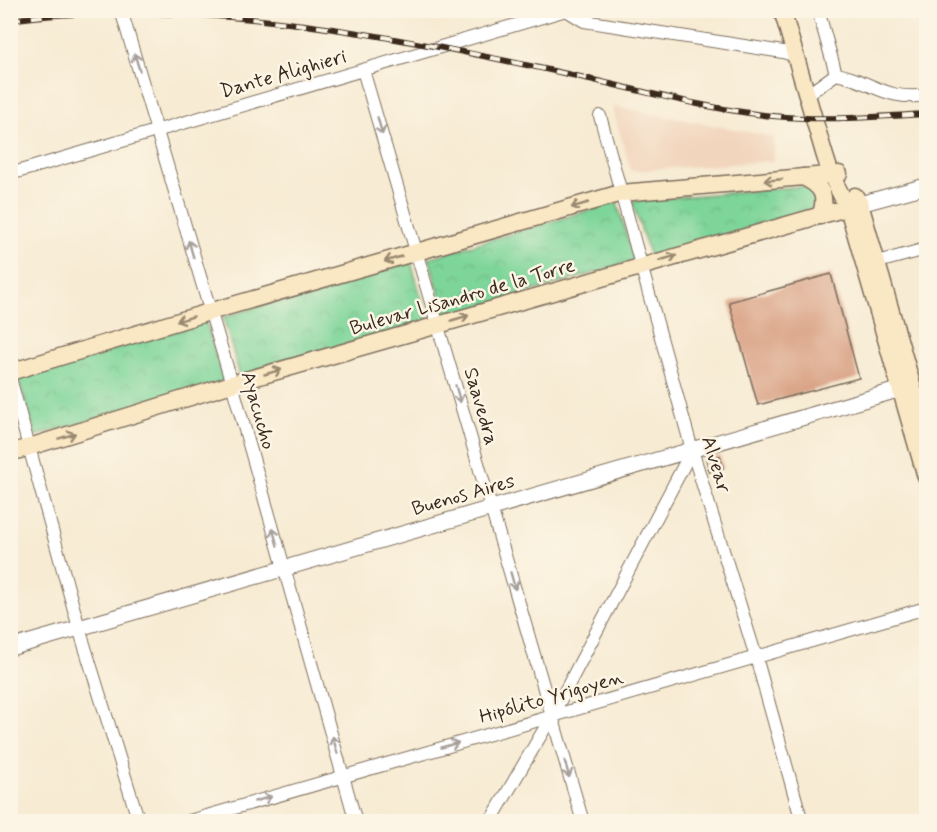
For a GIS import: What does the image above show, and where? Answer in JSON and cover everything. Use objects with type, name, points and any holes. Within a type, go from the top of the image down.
[{"type":"main road","points":[[782,10],[824,153],[854,206],[878,262],[927,433]]},
{"type":"main road","points":[[10,372],[621,193],[835,175]]},
{"type":"main road","points":[[803,177],[815,183],[823,195],[824,206],[820,216]]},
{"type":"main road","points":[[854,206],[913,385],[927,477]]},
{"type":"main road","name":"Bulevar Lisandro de la Torre","points":[[10,453],[232,384],[854,206]]},
{"type":"street","name":"Ayacucho","points":[[122,10],[232,384],[356,822]]},
{"type":"street","points":[[818,10],[836,74]]},
{"type":"street","name":"Dante Alighieri","points":[[10,174],[566,11]]},
{"type":"street","points":[[566,11],[584,21],[783,52],[796,56]]},
{"type":"street","name":"Saavedra","points":[[363,70],[583,822]]},
{"type":"street","points":[[807,95],[836,74],[849,76],[893,95],[927,95]]},
{"type":"street","name":"Alvear","points":[[600,116],[692,450],[756,657],[802,822]]},
{"type":"street","name":"Bulevar Lisandro de la Torre","points":[[854,206],[927,186]]},
{"type":"street","points":[[878,262],[927,249]]},
{"type":"street","points":[[10,378],[80,628],[139,822]]},
{"type":"street","name":"Buenos Aires","points":[[10,648],[913,385]]},
{"type":"street","points":[[490,822],[552,716],[692,450]]},
{"type":"street","name":"Hipólito Yrigoyen","points":[[186,822],[927,608]]},
{"type":"shaded area","points":[[612,106],[774,137],[774,161],[631,171]]},
{"type":"green space","points":[[807,186],[819,196],[818,208],[650,257],[632,201]]},
{"type":"green space","points":[[617,202],[634,261],[446,317],[429,258]]},
{"type":"green space","points":[[411,262],[428,321],[240,376],[223,317]]},
{"type":"green space","points":[[206,322],[224,381],[36,436],[18,378]]},
{"type":"building","points":[[831,274],[859,378],[758,405],[729,302]]},
{"type":"building","points":[[720,456],[723,468],[709,472],[706,459]]},
{"type":"railway","points":[[10,20],[64,14],[118,13],[207,15],[260,20],[417,43],[748,113],[831,118],[926,114]]}]
